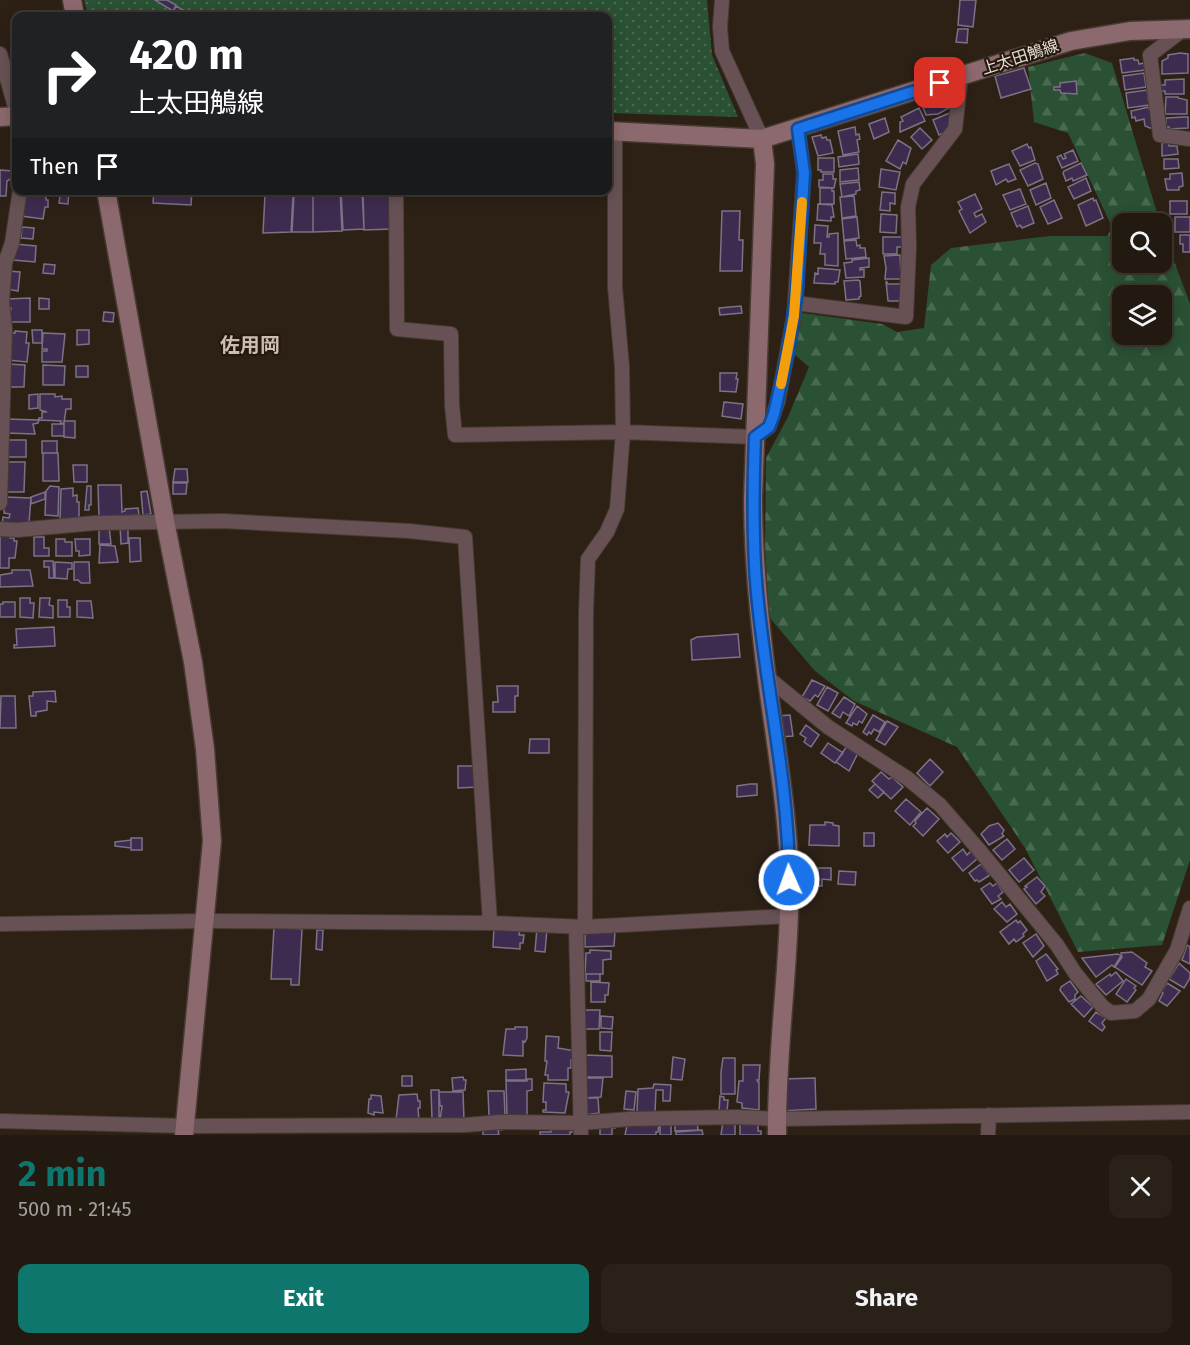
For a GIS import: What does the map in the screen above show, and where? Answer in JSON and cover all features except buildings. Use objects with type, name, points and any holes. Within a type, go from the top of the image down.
[{"type":"street","points":[[722,0],[720,27],[723,51],[762,139],[765,164],[753,546],[767,677],[783,793],[789,863],[789,916],[781,1015],[777,1127]]},
{"type":"street","points":[[1187,29],[1150,55],[1160,135],[1190,139]]},
{"type":"street","name":"上太田鵤線","points":[[612,131],[762,139],[1071,41],[1130,31],[1187,29]]},
{"type":"street","points":[[0,54],[12,96]]},
{"type":"street","points":[[795,303],[906,317],[908,207],[913,184],[955,129],[961,76]]},
{"type":"street","points":[[396,195],[397,329],[451,334],[452,405],[455,435],[623,432],[755,437],[769,427],[778,401],[790,343],[804,173],[798,129]]},
{"type":"street","points":[[581,1129],[580,927],[588,559],[607,532],[617,509],[623,432],[615,287],[612,170]]},
{"type":"street","points":[[0,503],[5,329],[2,302],[5,263],[12,243],[20,195]]},
{"type":"street","points":[[107,195],[165,521],[193,662],[205,749],[212,841],[184,1131]]},
{"type":"street","points":[[0,529],[17,530],[95,523],[223,521],[409,531],[465,537],[490,923]]},
{"type":"street","points":[[767,677],[828,728],[907,778],[940,806],[1057,945],[1075,973],[1102,1006],[1112,1013],[1135,1011],[1149,999],[1177,950],[1190,908]]},
{"type":"street","points":[[0,924],[205,921],[490,923],[580,927],[789,916]]},
{"type":"street","points":[[0,1121],[184,1131],[465,1130],[501,1122],[581,1129],[629,1119],[725,1117],[777,1127],[988,1115],[1190,1112]]},
{"type":"street","points":[[988,1115],[988,1135]]},
{"type":"green space","points":[[84,0],[707,0],[712,55],[738,117],[612,113],[612,12],[87,12]]},
{"type":"green space","points":[[1085,53],[1112,63],[1157,213],[1112,213],[1112,227],[1068,133],[1034,122],[1028,67]]},
{"type":"green space","points":[[1112,227],[1112,273],[1172,273],[1172,256],[1190,304],[1190,860],[1162,945],[1078,952],[1025,848],[957,747],[854,701],[815,671],[769,617],[765,544],[766,458],[788,417],[809,367],[793,353],[802,313],[882,324],[897,332],[924,328],[931,265],[951,248],[1050,236],[1107,236]]},
{"type":"slow traffic","points":[[781,384],[797,291],[802,202]]},
{"type":"district","name":"佐用岡","points":[[250,345]]},
{"type":"route","points":[[789,880],[783,793],[757,594],[753,546],[753,498],[755,437],[769,427],[774,414],[794,316],[804,173],[798,129],[940,83]]}]
